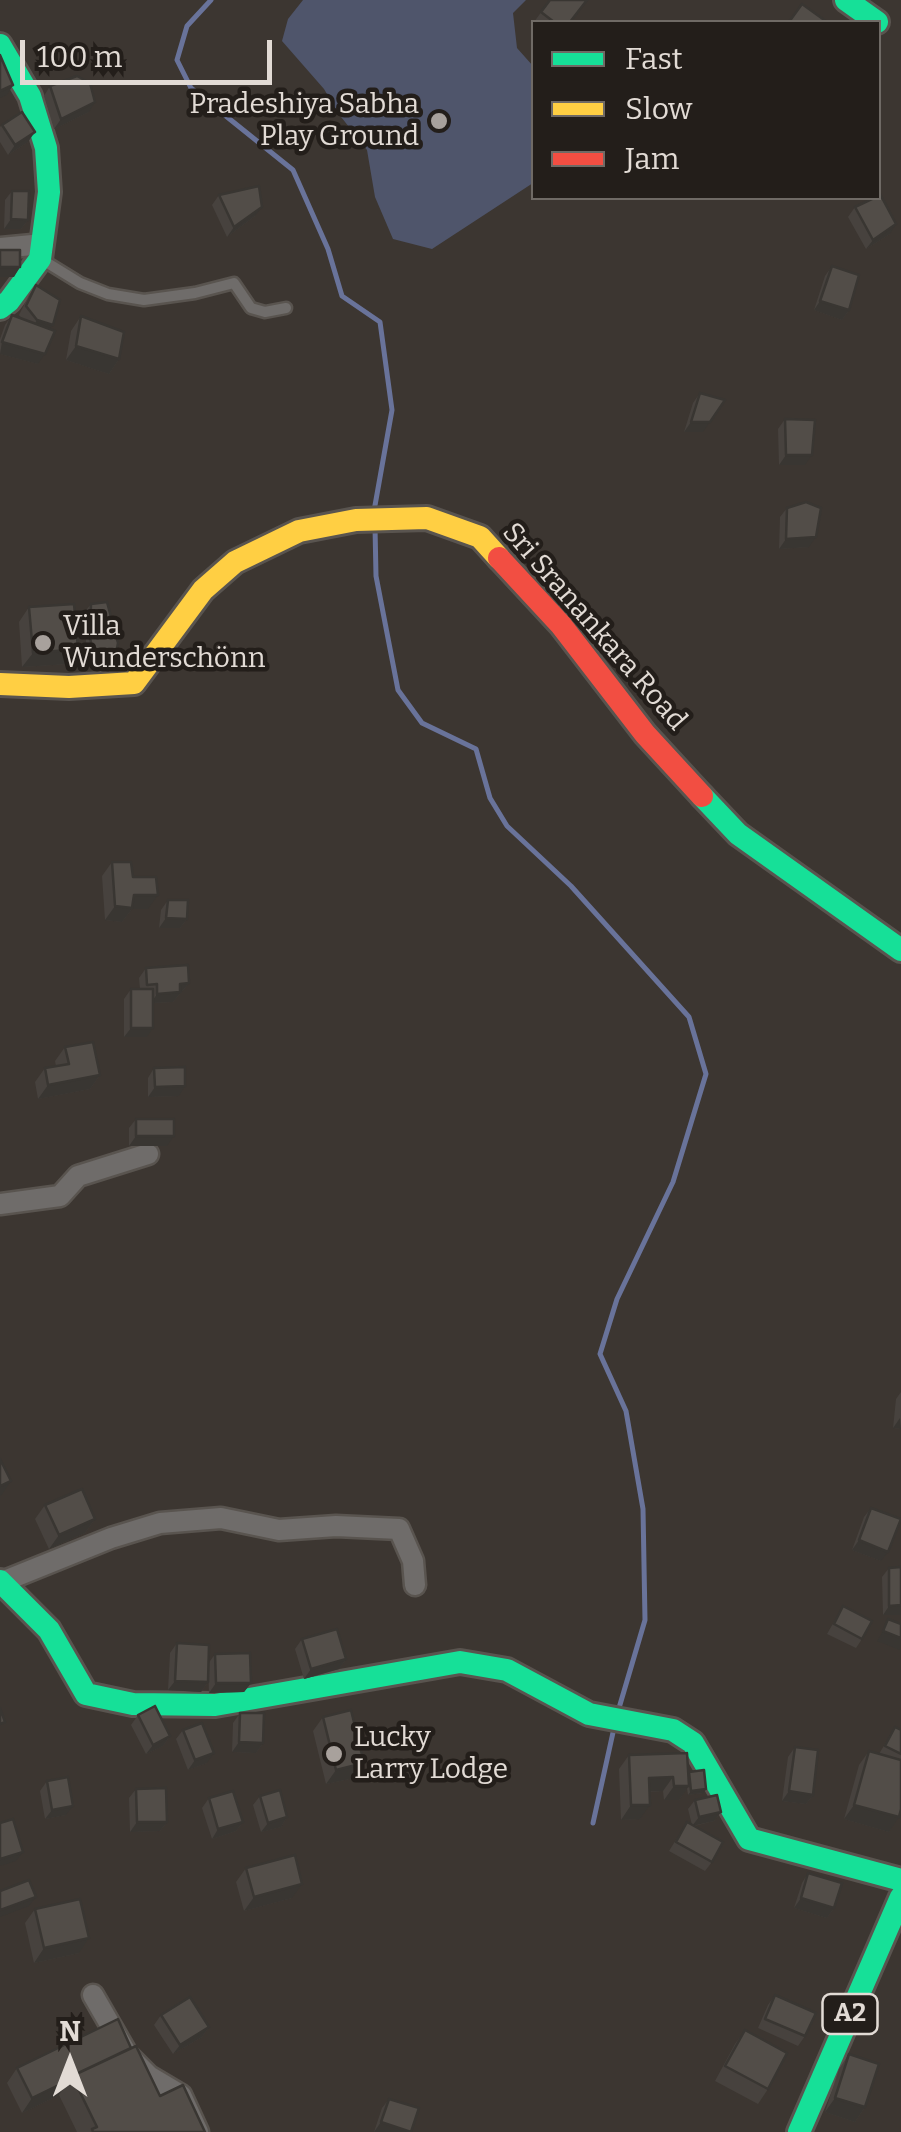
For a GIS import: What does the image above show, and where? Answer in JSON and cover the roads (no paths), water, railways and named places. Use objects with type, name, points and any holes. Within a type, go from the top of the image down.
[{"type":"main road","points":[[846,0],[874,20]]},
{"type":"main road","points":[[0,44],[30,96],[46,148],[48,192],[42,251],[9,302],[0,308]]},
{"type":"main road","name":"Sri Sranankara Road","points":[[0,684],[69,687],[134,683],[203,590],[235,562],[299,531],[356,520],[428,518],[480,537],[561,625],[645,734],[738,834],[901,950]]},
{"type":"main road","points":[[1,1582],[50,1630],[86,1694],[133,1704],[215,1705],[460,1662],[507,1670],[589,1714],[673,1730],[692,1743],[749,1838],[901,1880]]},
{"type":"main road","name":"A2","points":[[798,2132],[901,1897]]},
{"type":"street","points":[[0,248],[42,251]]},
{"type":"street","points":[[0,1204],[60,1196],[78,1176],[148,1154]]},
{"type":"street","points":[[1,1582],[160,1522],[221,1518],[279,1530],[336,1526],[399,1529],[414,1561],[415,1585]]},
{"type":"street","points":[[94,1995],[127,2054],[149,2076],[180,2096],[198,2132]]},
{"type":"lane","points":[[42,251],[80,283],[108,294],[144,300],[234,283],[251,308],[264,312],[286,308]]},
{"type":"waterway","points":[[211,0],[187,26],[177,60],[191,88],[293,170],[328,249],[342,296],[380,322],[392,410],[374,511]]},
{"type":"waterway","points":[[375,527],[376,576],[398,690],[422,723],[476,749],[490,798],[507,826],[571,886],[689,1017],[706,1074],[673,1182],[617,1299],[600,1354],[626,1411],[643,1509],[645,1620],[619,1708]]},
{"type":"waterway","points":[[593,1823],[614,1728]]},
{"type":"place","name":"Pradeshiya Sabha Play Ground","points":[[439,121]]},
{"type":"place","name":"Villa Wunderschönn","points":[[43,643]]},
{"type":"place","name":"Lucky Larry Lodge","points":[[334,1754]]}]
